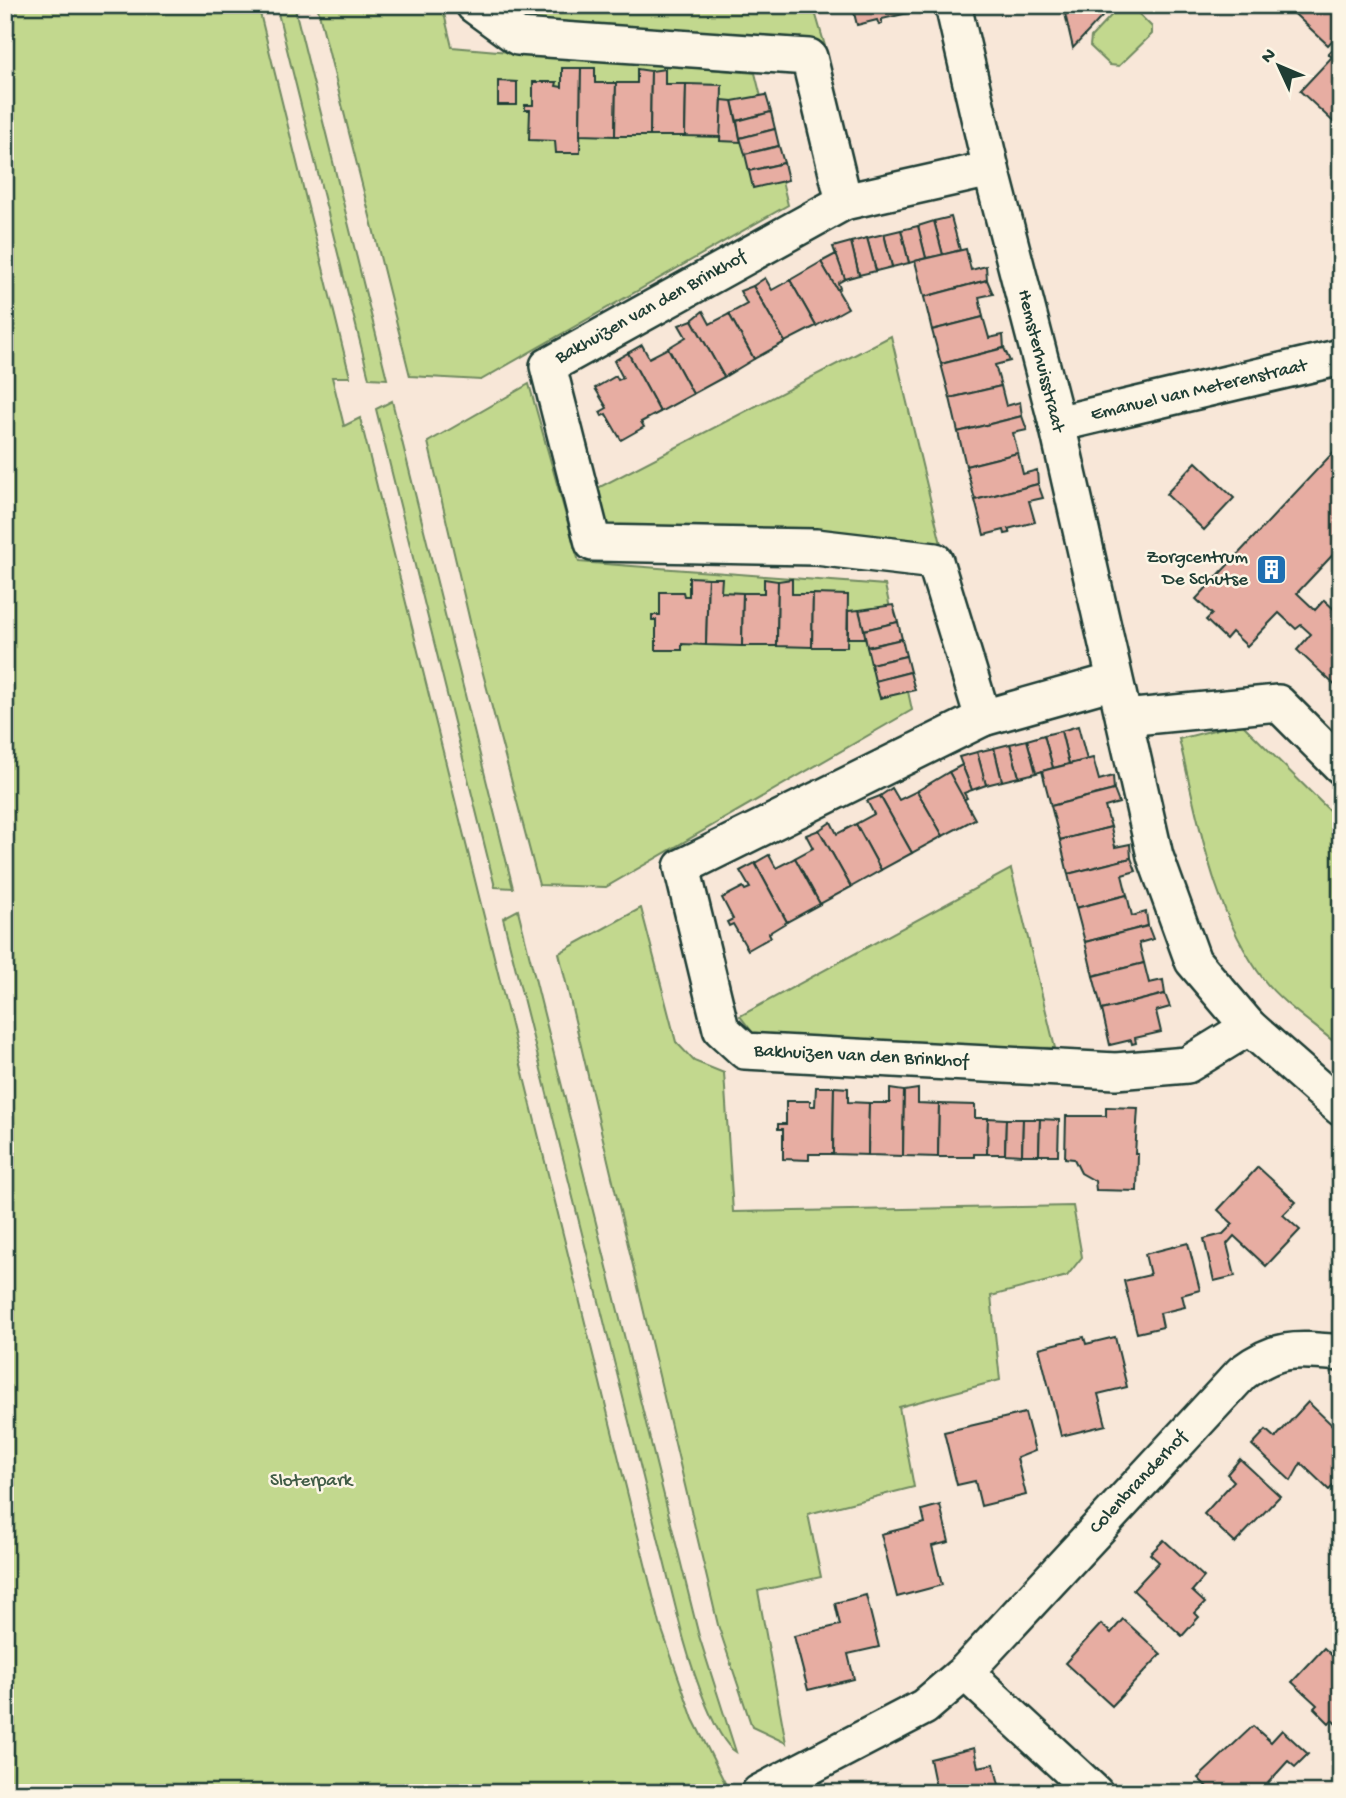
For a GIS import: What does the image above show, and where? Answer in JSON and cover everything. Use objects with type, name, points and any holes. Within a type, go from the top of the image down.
[{"type":"street","points":[[474,5],[518,37],[809,57],[844,202]]},
{"type":"street","name":"Hemsterhuisstraat","points":[[953,5],[991,169],[1057,424],[1155,856],[1193,961],[1249,1027],[1341,1108]]},
{"type":"street","name":"Bakhuizen van den Brinkhof","points":[[983,718],[935,561],[816,547],[593,543],[548,366],[844,202],[991,169]]},
{"type":"street","name":"Emanuel van Meterenstraat","points":[[1057,424],[1341,357]]},
{"type":"street","name":"Bakhuizen van den Brinkhof","points":[[1114,681],[983,718],[682,867],[721,1029],[745,1051],[1116,1071],[1187,1065],[1249,1027]]},
{"type":"street","points":[[1124,718],[1278,704],[1341,766]]},
{"type":"street","name":"Colenbranderhof","points":[[759,1793],[924,1707],[965,1672],[1241,1373],[1264,1356],[1286,1350],[1341,1353]]},
{"type":"street","points":[[965,1672],[1095,1793]]},
{"type":"green space","name":"Sloterpark","points":[[5,5],[258,5],[350,377],[332,377],[344,426],[360,418],[660,1624],[693,1719],[730,1793],[5,1793]]},
{"type":"green space","points":[[276,5],[294,5],[387,379],[369,378]]},
{"type":"green space","points":[[317,5],[442,5],[452,47],[755,73],[788,205],[481,380],[410,376]]},
{"type":"green space","points":[[482,5],[813,5],[825,46],[514,27]]},
{"type":"green space","points":[[1121,5],[1130,5],[1152,27],[1152,34],[1119,66],[1110,65],[1090,46],[1091,37]]},
{"type":"green space","points":[[891,336],[942,548],[597,531],[590,492]]},
{"type":"green space","points":[[529,384],[579,562],[885,585],[912,710],[606,887],[539,885],[476,647],[428,442]]},
{"type":"green space","points":[[392,401],[513,888],[495,887],[376,409]]},
{"type":"green space","points":[[1241,723],[1341,822],[1341,1048],[1290,1007],[1264,980],[1232,925],[1210,864],[1179,739]]},
{"type":"green space","points":[[1011,869],[1055,1048],[773,1042],[753,1033],[740,1016]]},
{"type":"green space","points":[[641,908],[676,1042],[694,1061],[724,1073],[733,1212],[1073,1206],[1082,1257],[1067,1276],[991,1296],[1000,1380],[899,1407],[914,1487],[808,1514],[821,1577],[758,1591],[786,1743],[752,1727],[718,1625],[559,953]]},
{"type":"green space","points":[[518,910],[699,1636],[736,1752],[727,1744],[709,1712],[679,1621],[503,918]]},
{"type":"building","points":[[852,5],[906,5],[908,13],[882,19],[882,24],[879,25],[877,20],[857,25]]},
{"type":"building","points":[[1063,5],[1113,5],[1073,48]]},
{"type":"building","points":[[1285,5],[1341,5],[1341,31],[1328,45]]},
{"type":"building","points":[[1332,50],[1341,55],[1341,129],[1300,91],[1332,57],[1328,54]]},
{"type":"building","points":[[562,68],[581,68],[580,153],[556,153],[555,141],[529,140],[530,110],[525,110],[525,105],[533,105],[533,82],[557,82],[556,86],[562,87]]},
{"type":"building","points":[[581,68],[595,68],[595,83],[616,83],[615,136],[580,135]]},
{"type":"building","points":[[637,69],[651,71],[650,136],[615,136],[616,83],[637,83]]},
{"type":"building","points":[[665,69],[665,84],[686,84],[685,136],[650,136],[651,71]]},
{"type":"building","points":[[498,81],[517,82],[517,105],[498,105]]},
{"type":"building","points":[[686,84],[722,85],[721,137],[685,136]]},
{"type":"building","points":[[766,95],[771,112],[737,121],[732,101]]},
{"type":"building","points":[[722,100],[732,101],[741,142],[720,141]]},
{"type":"building","points":[[771,112],[775,129],[740,138],[737,121]]},
{"type":"building","points":[[775,129],[779,146],[745,154],[740,138]]},
{"type":"building","points":[[779,146],[784,163],[749,171],[745,154]]},
{"type":"building","points":[[784,163],[788,180],[753,188],[749,171]]},
{"type":"building","points":[[951,217],[960,250],[943,255],[934,221]]},
{"type":"building","points":[[934,221],[943,255],[926,258],[918,226]]},
{"type":"building","points":[[918,226],[926,258],[909,263],[901,230]]},
{"type":"building","points":[[901,230],[909,263],[892,267],[884,234]]},
{"type":"building","points":[[884,234],[892,267],[876,271],[867,238]]},
{"type":"building","points":[[867,238],[876,271],[859,275],[851,242]]},
{"type":"building","points":[[851,242],[859,275],[845,279],[833,247]]},
{"type":"building","points":[[966,249],[971,270],[986,266],[987,280],[924,297],[915,261]]},
{"type":"building","points":[[836,254],[845,279],[838,283],[840,288],[837,290],[821,262]]},
{"type":"building","points":[[821,262],[848,308],[816,326],[790,280]]},
{"type":"building","points":[[765,278],[772,290],[790,280],[816,326],[785,342],[753,286]]},
{"type":"building","points":[[987,280],[993,294],[979,297],[983,317],[932,330],[924,297]]},
{"type":"building","points":[[753,286],[785,342],[754,359],[729,314],[747,304],[740,291]]},
{"type":"building","points":[[703,311],[710,324],[729,314],[754,359],[724,377],[692,320]]},
{"type":"building","points":[[983,317],[989,338],[1003,335],[1004,348],[941,364],[932,330]]},
{"type":"building","points":[[692,320],[724,377],[693,394],[668,348],[686,337],[679,325]]},
{"type":"building","points":[[642,345],[649,358],[668,348],[693,394],[660,412],[628,353]]},
{"type":"building","points":[[1004,348],[1010,361],[995,365],[1001,386],[950,398],[941,364]]},
{"type":"building","points":[[628,353],[660,412],[641,422],[644,427],[621,440],[606,414],[602,416],[600,412],[607,408],[595,388],[616,376],[618,380],[623,378],[614,361]]},
{"type":"building","points":[[1001,386],[1006,406],[1020,402],[1022,416],[958,432],[950,398]]},
{"type":"building","points":[[1022,416],[1027,430],[1013,433],[1018,453],[966,466],[958,432]]},
{"type":"building","name":"Zorgcentrum De Schutse","points":[[1341,444],[1341,546],[1297,593],[1315,610],[1324,600],[1335,610],[1341,604],[1341,691],[1297,650],[1311,634],[1301,625],[1296,629],[1279,613],[1247,646],[1232,632],[1226,639],[1206,620],[1212,614],[1196,599]]},
{"type":"building","points":[[1018,453],[1023,474],[1037,470],[1038,484],[975,500],[966,466]]},
{"type":"building","points":[[1196,462],[1234,498],[1204,530],[1166,494]]},
{"type":"building","points":[[1038,484],[1043,498],[1029,501],[1035,522],[1008,529],[1010,533],[1005,534],[1004,530],[984,535],[975,500]]},
{"type":"building","points":[[689,577],[708,578],[706,645],[682,644],[682,650],[656,650],[656,620],[652,620],[652,615],[660,615],[660,592],[683,592],[684,596],[689,596]]},
{"type":"building","points":[[708,578],[722,578],[721,592],[743,593],[742,646],[706,645]]},
{"type":"building","points":[[764,579],[778,581],[777,646],[742,646],[743,593],[764,593]]},
{"type":"building","points":[[792,579],[792,594],[813,594],[812,647],[777,646],[778,581]]},
{"type":"building","points":[[813,594],[848,595],[847,647],[812,647]]},
{"type":"building","points":[[893,605],[898,622],[864,630],[859,610]]},
{"type":"building","points":[[859,610],[866,638],[848,638],[848,611]]},
{"type":"building","points":[[898,622],[902,639],[867,647],[864,630]]},
{"type":"building","points":[[902,639],[906,656],[871,664],[867,647]]},
{"type":"building","points":[[906,656],[910,672],[875,681],[871,664]]},
{"type":"building","points":[[910,672],[915,690],[880,698],[875,681]]},
{"type":"building","points":[[1078,726],[1087,760],[1069,764],[1061,731]]},
{"type":"building","points":[[1061,731],[1069,764],[1053,768],[1044,735]]},
{"type":"building","points":[[1044,735],[1053,768],[1036,773],[1027,740]]},
{"type":"building","points":[[1027,740],[1036,773],[1019,777],[1010,744]]},
{"type":"building","points":[[1010,744],[1019,777],[1002,781],[994,748]]},
{"type":"building","points":[[994,748],[1002,781],[986,785],[977,752]]},
{"type":"building","points":[[977,752],[986,785],[972,790],[959,757]]},
{"type":"building","points":[[1093,758],[1099,780],[1113,776],[1114,790],[1051,806],[1042,771]]},
{"type":"building","points":[[962,765],[972,790],[964,793],[967,798],[963,800],[949,772]]},
{"type":"building","points":[[949,772],[975,819],[943,836],[917,791]]},
{"type":"building","points":[[892,788],[899,800],[917,791],[943,836],[912,853],[880,796]]},
{"type":"building","points":[[1114,790],[1119,803],[1105,807],[1111,827],[1060,840],[1051,806]]},
{"type":"building","points":[[880,796],[912,853],[881,870],[856,824],[874,814],[867,801]]},
{"type":"building","points":[[831,822],[837,834],[856,824],[881,870],[851,887],[819,830]]},
{"type":"building","points":[[1111,827],[1115,847],[1130,844],[1131,858],[1068,874],[1060,840]]},
{"type":"building","points":[[819,830],[851,887],[820,904],[795,858],[813,848],[806,835]]},
{"type":"building","points":[[769,855],[776,868],[795,858],[820,904],[787,922],[755,863]]},
{"type":"building","points":[[1131,858],[1136,871],[1122,875],[1127,895],[1076,908],[1068,874]]},
{"type":"building","points":[[755,863],[787,922],[769,933],[771,937],[748,950],[733,924],[729,926],[727,922],[733,919],[722,898],[743,887],[745,890],[750,888],[740,871]]},
{"type":"building","points":[[1127,895],[1132,916],[1146,912],[1148,926],[1085,942],[1076,908]]},
{"type":"building","points":[[1148,926],[1153,939],[1139,943],[1144,963],[1093,976],[1085,942]]},
{"type":"building","points":[[1144,963],[1149,983],[1163,980],[1165,994],[1102,1010],[1093,976]]},
{"type":"building","points":[[1165,994],[1170,1007],[1156,1011],[1161,1032],[1135,1038],[1136,1043],[1132,1044],[1131,1040],[1110,1045],[1102,1010]]},
{"type":"building","points":[[816,1087],[834,1087],[833,1154],[809,1154],[809,1160],[783,1159],[783,1129],[778,1129],[778,1124],[786,1124],[786,1101],[810,1101],[810,1106],[815,1106]]},
{"type":"building","points":[[834,1087],[848,1088],[848,1102],[869,1103],[868,1155],[833,1154]]},
{"type":"building","points":[[890,1089],[904,1091],[903,1156],[868,1155],[869,1103],[890,1103]]},
{"type":"building","points":[[918,1089],[918,1103],[939,1104],[938,1157],[903,1156],[904,1091]]},
{"type":"building","points":[[939,1104],[975,1105],[975,1118],[988,1118],[987,1154],[974,1154],[974,1157],[938,1157]]},
{"type":"building","points":[[1106,1107],[1138,1108],[1135,1154],[1138,1154],[1137,1191],[1096,1190],[1095,1181],[1081,1173],[1074,1159],[1065,1158],[1066,1116],[1106,1116]]},
{"type":"building","points":[[988,1118],[1006,1119],[1005,1154],[987,1154]]},
{"type":"building","points":[[1006,1119],[1023,1119],[1022,1155],[1005,1154]]},
{"type":"building","points":[[1023,1119],[1040,1119],[1039,1155],[1022,1155]]},
{"type":"building","points":[[1040,1119],[1059,1120],[1058,1155],[1039,1155]]},
{"type":"building","points":[[1258,1167],[1296,1202],[1283,1215],[1300,1230],[1266,1266],[1234,1236],[1227,1244],[1235,1276],[1214,1281],[1204,1239],[1223,1234],[1233,1224],[1218,1210]]},
{"type":"building","points":[[1188,1243],[1200,1290],[1182,1295],[1185,1307],[1160,1313],[1163,1327],[1137,1333],[1124,1281],[1150,1275],[1145,1254]]},
{"type":"building","points":[[1084,1337],[1086,1344],[1115,1337],[1127,1387],[1098,1394],[1106,1425],[1061,1436],[1039,1348]]},
{"type":"building","points":[[1308,1402],[1332,1425],[1341,1423],[1341,1478],[1329,1490],[1301,1463],[1291,1481],[1252,1445],[1266,1430],[1275,1438]]},
{"type":"building","points":[[1025,1413],[1035,1451],[1017,1458],[1026,1495],[981,1506],[975,1481],[957,1485],[944,1432]]},
{"type":"building","points":[[1240,1459],[1280,1496],[1235,1543],[1204,1514],[1234,1481],[1227,1474]]},
{"type":"building","points":[[940,1505],[949,1542],[932,1546],[942,1585],[897,1597],[881,1534],[925,1523],[922,1510]]},
{"type":"building","points":[[1164,1540],[1204,1577],[1192,1591],[1205,1603],[1195,1613],[1199,1617],[1182,1636],[1133,1590],[1159,1562],[1150,1554]]},
{"type":"building","points":[[866,1595],[879,1647],[848,1654],[854,1679],[808,1690],[794,1636],[840,1625],[835,1603]]},
{"type":"building","points":[[1123,1619],[1161,1654],[1112,1706],[1065,1663],[1101,1624],[1111,1633]]},
{"type":"building","points":[[1324,1648],[1341,1664],[1341,1719],[1336,1724],[1332,1720],[1329,1723],[1314,1708],[1317,1705],[1292,1682]]},
{"type":"building","points":[[1253,1726],[1271,1742],[1282,1730],[1308,1754],[1295,1767],[1288,1761],[1268,1783],[1275,1790],[1272,1793],[1213,1793],[1198,1778]]},
{"type":"building","points":[[974,1748],[978,1767],[994,1764],[1001,1793],[937,1793],[930,1759]]},
{"type":"place","name":"Zorgcentrum De Schutse","points":[[1271,569]]}]
